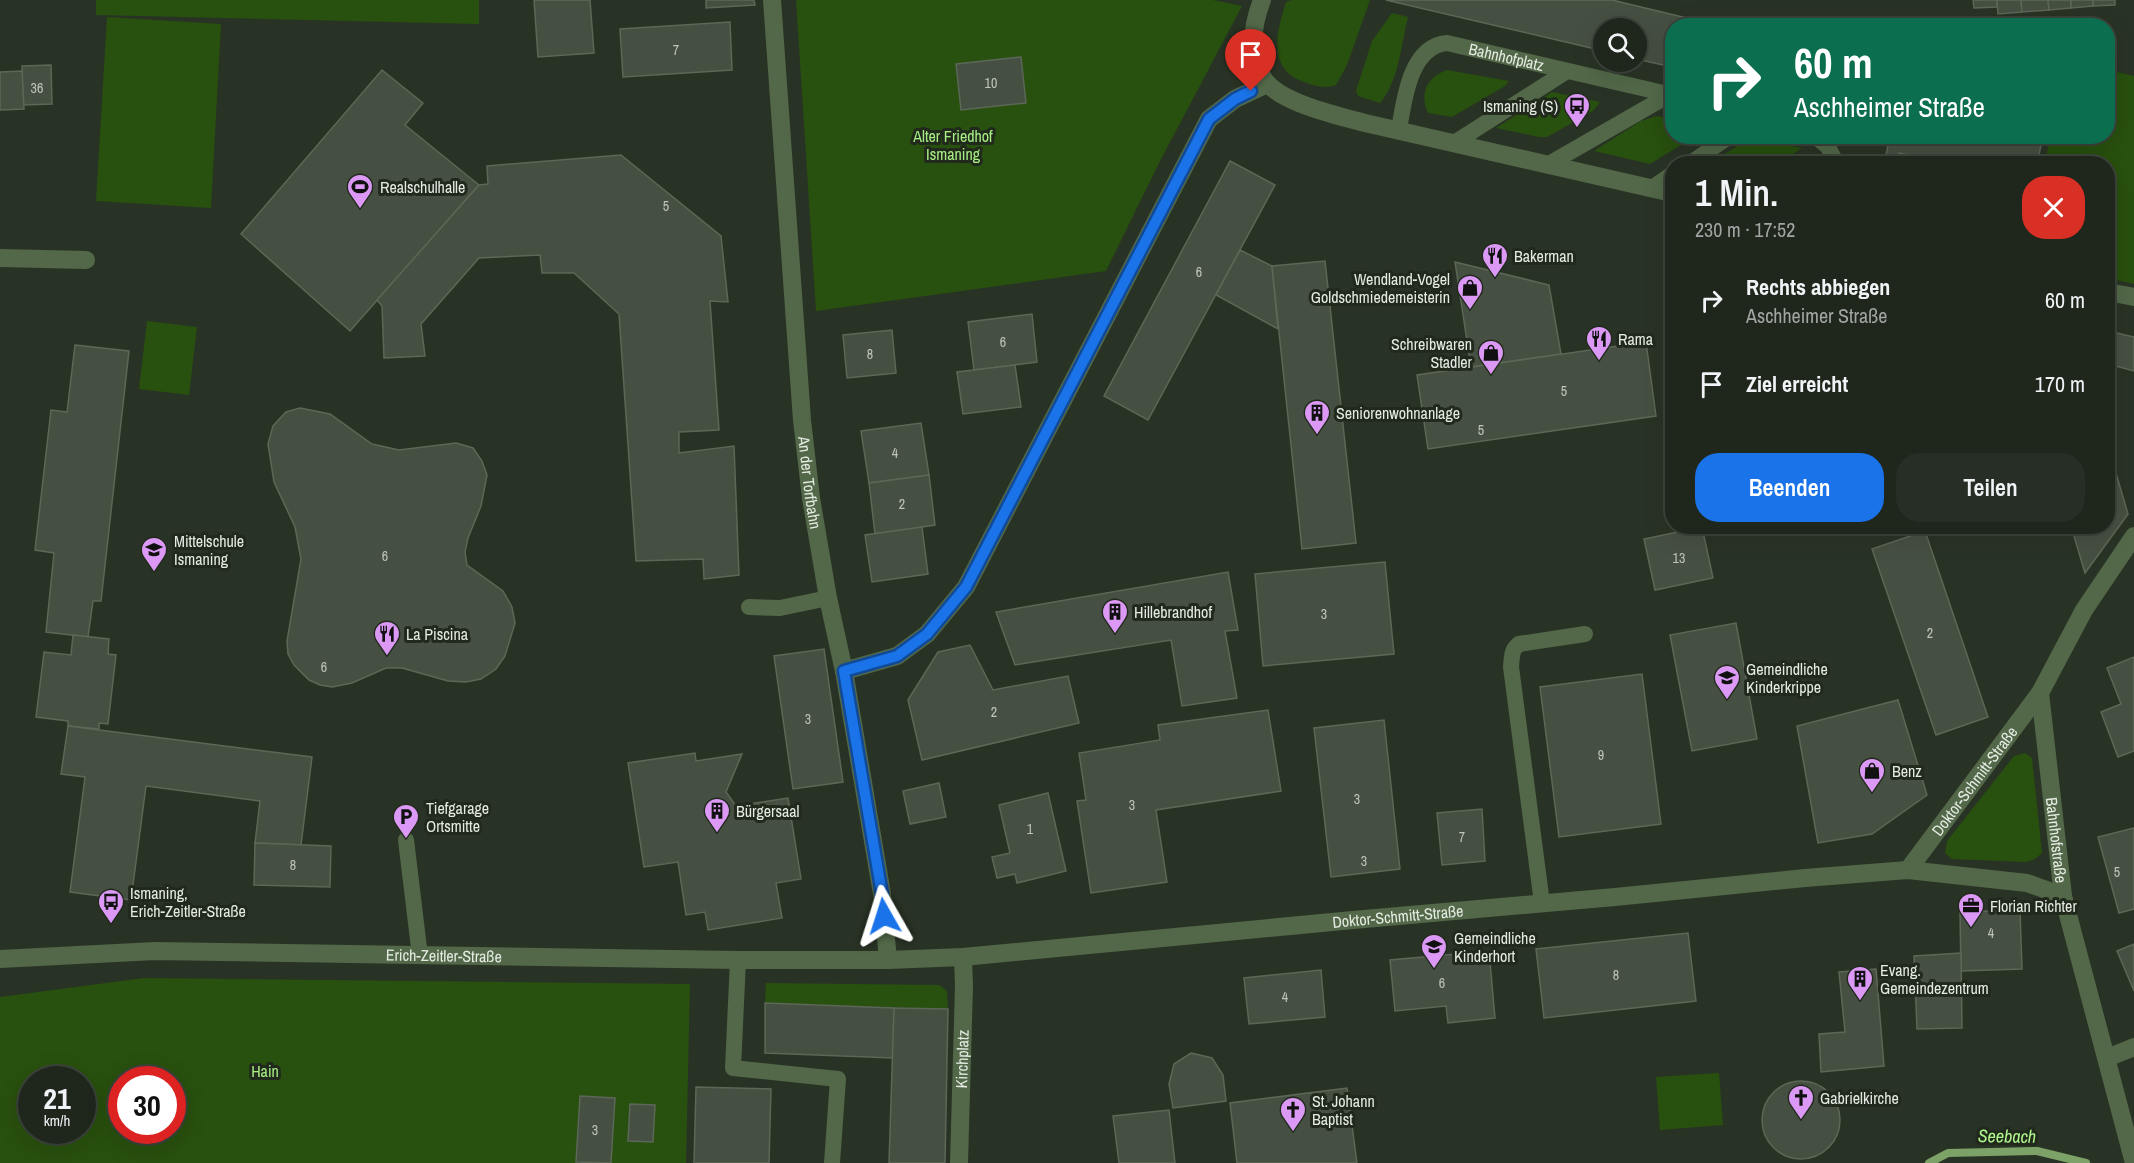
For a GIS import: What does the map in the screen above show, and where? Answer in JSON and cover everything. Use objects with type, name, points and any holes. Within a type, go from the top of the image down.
[{"type":"street","name":"An der Torfbahn","points":[[772,0],[802,420],[811,498],[828,598],[844,671],[882,894],[888,960]]},
{"type":"street","points":[[1262,0],[1253,34],[1255,60],[1267,84],[1291,100],[1336,116],[1665,191]]},
{"type":"street","points":[[844,671],[897,656],[927,634],[966,587],[1209,119],[1235,99],[1267,84]]},
{"type":"street","points":[[0,258],[86,260]]},
{"type":"street","points":[[2115,293],[2134,297]]},
{"type":"street","points":[[2040,693],[2084,610],[2134,536]]},
{"type":"street","name":"Doktor-Schmitt-Straße","points":[[1908,870],[2040,693]]},
{"type":"street","name":"Bahnhofstraße","points":[[2040,693],[2063,896],[2134,1163]]},
{"type":"street","name":"Doktor-Schmitt-Straße","points":[[888,960],[963,957],[1908,870],[2027,883],[2063,896]]},
{"type":"street","name":"Erich-Zeitler-Straße","points":[[0,959],[155,951],[738,960],[888,960]]},
{"type":"street","name":"Kirchplatz","points":[[959,1163],[963,957]]},
{"type":"street","points":[[2107,1058],[2134,1047]]},
{"type":"lane","name":"Bahnhofplatz","points":[[1399,130],[1406,96],[1418,60],[1438,44],[1447,43],[1665,94]]},
{"type":"lane","points":[[1454,143],[1567,71]]},
{"type":"lane","points":[[1549,164],[1665,98]]},
{"type":"lane","points":[[1701,156],[1718,144]]},
{"type":"lane","points":[[1652,188],[1665,179]]},
{"type":"lane","points":[[748,607],[780,608],[828,598]]},
{"type":"lane","points":[[1542,903],[1511,667],[1512,655],[1514,648],[1519,644],[1585,634]]},
{"type":"lane","points":[[406,840],[420,956]]},
{"type":"lane","points":[[738,960],[733,1068],[838,1079],[832,1163]]},
{"type":"green space","points":[[96,0],[479,0],[479,24],[96,15]]},
{"type":"green space","name":"Alter Friedhof Ismaning","points":[[796,0],[1213,0],[1242,6],[1159,163],[1106,271],[816,311]]},
{"type":"green space","points":[[1292,0],[1370,0],[1347,65],[1336,85],[1324,87],[1304,82],[1292,76],[1279,59],[1277,48],[1280,25],[1286,2]]},
{"type":"green space","points":[[1392,13],[1408,17],[1395,74],[1380,103],[1358,96],[1356,91],[1372,41]]},
{"type":"green space","points":[[107,17],[221,24],[211,208],[96,201]]},
{"type":"green space","points":[[1447,70],[1509,81],[1505,86],[1452,117],[1428,113],[1424,99],[1427,87],[1434,77]]},
{"type":"green space","points":[[2115,72],[2134,76],[2134,284],[2115,280],[2115,156],[2046,156],[2049,144],[2115,144]]},
{"type":"green space","points":[[1552,92],[1600,102],[1593,111],[1547,137],[1496,128]]},
{"type":"green space","points":[[1656,116],[1665,118],[1665,144],[1683,144],[1650,164],[1594,151],[1641,121]]},
{"type":"green space","points":[[1782,144],[1802,148],[1789,156],[1721,156],[1738,146]]},
{"type":"green space","points":[[147,321],[197,327],[189,395],[139,389]]},
{"type":"green space","points":[[2025,753],[2032,758],[2042,853],[2026,862],[1952,859],[1945,853],[1947,841],[2014,756]]},
{"type":"green space","name":"Hain","points":[[144,978],[690,984],[686,1163],[0,1163],[0,997]]},
{"type":"green space","points":[[766,983],[939,985],[947,991],[948,1009],[765,1003]]},
{"type":"green space","points":[[1719,1073],[1723,1125],[1660,1130],[1656,1077]]},
{"type":"building","points":[[534,0],[590,0],[594,53],[538,57]]},
{"type":"building","points":[[706,0],[754,0],[755,5],[706,8]]},
{"type":"building","points":[[1386,0],[1612,0],[1687,18],[1665,18],[1665,65],[1647,61],[1647,18],[1593,18],[1593,48]]},
{"type":"building","points":[[1973,0],[1997,0],[1997,7],[1974,8]]},
{"type":"building","points":[[1997,0],[2021,0],[2022,12],[1998,14]]},
{"type":"building","points":[[2021,0],[2048,0],[2049,10],[2022,12]]},
{"type":"building","points":[[2048,0],[2071,0],[2071,8],[2049,10]]},
{"type":"building","points":[[2071,0],[2093,0],[2093,6],[2071,8]]},
{"type":"building","points":[[2093,0],[2115,0],[2115,5],[2093,6]]},
{"type":"building","points":[[730,22],[732,70],[623,77],[620,29]]},
{"type":"building","points":[[1021,57],[1026,103],[961,110],[956,64]]},
{"type":"building","points":[[51,65],[52,104],[23,105],[22,66]]},
{"type":"building","name":"Realschulhalle","points":[[382,70],[423,103],[405,125],[479,185],[350,331],[241,234]]},
{"type":"building","points":[[22,71],[24,109],[0,110],[0,72]]},
{"type":"building","points":[[1888,144],[2041,144],[2039,156],[1886,156]]},
{"type":"building","points":[[1899,153],[1915,156],[1898,156]]},
{"type":"building","points":[[621,155],[721,236],[728,302],[710,301],[719,430],[679,432],[679,453],[734,446],[739,575],[704,579],[703,559],[636,561],[619,314],[574,273],[542,273],[540,255],[479,258],[421,324],[425,356],[384,358],[382,306],[377,300],[479,185],[488,184],[487,166]]},
{"type":"building","points":[[1230,161],[1275,185],[1148,420],[1104,396]]},
{"type":"building","points":[[1240,250],[1272,266],[1278,329],[1216,295]]},
{"type":"building","name":"Seniorenwohnanlage","points":[[1325,261],[1356,543],[1302,549],[1272,266]]},
{"type":"building","points":[[1455,262],[1549,285],[1561,354],[1471,367]]},
{"type":"building","points":[[1032,314],[1037,362],[974,370],[968,322]]},
{"type":"building","points":[[892,330],[896,373],[847,378],[843,335]]},
{"type":"building","points":[[2115,333],[2134,337],[2134,371],[2115,366]]},
{"type":"building","points":[[1646,342],[1656,416],[1428,449],[1417,375]]},
{"type":"building","points":[[75,345],[129,351],[101,601],[93,601],[88,637],[46,632],[54,553],[35,550],[51,410],[67,412]]},
{"type":"building","points":[[1015,365],[1021,407],[963,414],[957,372]]},
{"type":"building","points":[[300,408],[330,414],[372,444],[399,450],[456,443],[473,448],[482,461],[487,475],[481,506],[468,538],[465,552],[467,565],[503,591],[512,607],[515,623],[505,656],[496,669],[481,679],[466,682],[448,681],[402,668],[386,668],[352,683],[332,687],[309,680],[294,665],[288,654],[287,641],[301,559],[295,527],[274,482],[268,444],[273,426],[286,412]]},
{"type":"building","points":[[921,423],[929,475],[869,483],[861,431]]},
{"type":"building","points":[[2115,470],[2128,514],[2115,532]]},
{"type":"building","points":[[929,475],[935,525],[875,534],[869,483]]},
{"type":"building","points":[[922,527],[928,574],[872,582],[865,535]]},
{"type":"building","points":[[1668,534],[1704,534],[1713,578],[1655,590],[1644,539]]},
{"type":"building","points":[[1916,534],[1926,534],[1988,717],[1936,735],[1872,549]]},
{"type":"building","points":[[2073,534],[2113,534],[2085,573]]},
{"type":"building","points":[[1385,562],[1394,654],[1263,666],[1255,574]]},
{"type":"building","name":"Hillebrandhof","points":[[1228,572],[1238,630],[1225,631],[1237,698],[1182,706],[1171,640],[1015,665],[996,612]]},
{"type":"building","points":[[1736,623],[1757,739],[1692,751],[1670,635]]},
{"type":"building","points":[[73,635],[109,639],[108,654],[116,655],[108,724],[99,723],[99,729],[68,726],[68,721],[36,717],[44,652],[71,655]]},
{"type":"building","points":[[970,645],[993,690],[1068,676],[1079,723],[922,760],[908,700],[938,652]]},
{"type":"building","points":[[824,649],[843,782],[793,789],[774,656]]},
{"type":"building","points":[[2134,657],[2134,751],[2118,757],[2101,712],[2121,704],[2107,668]]},
{"type":"building","points":[[1642,674],[1661,824],[1559,837],[1540,687]]},
{"type":"building","points":[[1898,700],[1927,795],[1872,834],[1818,843],[1797,726]]},
{"type":"building","points":[[1268,710],[1281,791],[1156,810],[1167,882],[1091,893],[1077,801],[1086,800],[1079,753],[1160,740],[1158,725]]},
{"type":"building","points":[[1384,720],[1400,869],[1331,877],[1314,728]]},
{"type":"building","points":[[68,726],[312,757],[301,845],[255,843],[260,801],[146,786],[131,900],[70,892],[85,777],[61,774]]},
{"type":"building","name":"Bürgersaal","points":[[695,753],[696,761],[742,754],[726,792],[736,806],[788,798],[801,879],[776,883],[782,918],[708,930],[705,912],[686,915],[678,862],[644,867],[628,763]]},
{"type":"building","points":[[939,783],[946,817],[910,824],[903,791]]},
{"type":"building","points":[[1048,793],[1066,871],[1017,883],[1015,874],[997,878],[992,857],[1010,853],[999,805]]},
{"type":"building","points":[[1482,809],[1485,861],[1442,865],[1437,813]]},
{"type":"building","points":[[2134,828],[2134,909],[2119,913],[2098,837]]},
{"type":"building","points":[[255,843],[331,846],[330,887],[254,885]]},
{"type":"building","points":[[2020,910],[2022,969],[1961,971],[1960,912]]},
{"type":"building","points":[[1688,933],[1696,1001],[1544,1018],[1536,949]]},
{"type":"building","points":[[2134,944],[2134,991],[2117,951]]},
{"type":"building","points":[[1489,951],[1495,1018],[1448,1023],[1446,1006],[1395,1011],[1390,960]]},
{"type":"building","points":[[1961,953],[1962,1028],[1917,1029],[1914,956]]},
{"type":"building","name":"Evang. Gemeindezentrum","points":[[1876,969],[1884,1066],[1821,1072],[1819,1034],[1845,1032],[1839,972]]},
{"type":"building","points":[[1321,970],[1325,1017],[1249,1024],[1244,978]]},
{"type":"building","points":[[765,1003],[894,1008],[893,1058],[765,1053]]},
{"type":"building","points":[[894,1008],[948,1009],[945,1163],[889,1163]]},
{"type":"building","points":[[1191,1053],[1212,1058],[1223,1075],[1226,1101],[1173,1108],[1169,1084],[1174,1064]]},
{"type":"building","name":"Gabrielkirche","points":[[1793,1081],[1809,1081],[1823,1087],[1834,1098],[1840,1112],[1840,1128],[1834,1142],[1823,1153],[1809,1159],[1793,1159],[1779,1153],[1768,1142],[1762,1128],[1762,1112],[1768,1098],[1779,1087]]},
{"type":"building","points":[[696,1087],[771,1089],[769,1163],[694,1163]]},
{"type":"building","name":"St. Johann Baptist","points":[[1347,1088],[1357,1163],[1237,1163],[1230,1103]]},
{"type":"building","points":[[580,1096],[615,1098],[611,1163],[576,1162]]},
{"type":"building","points":[[630,1104],[655,1105],[653,1142],[628,1141]]},
{"type":"building","points":[[1169,1110],[1175,1163],[1119,1163],[1113,1116]]},
{"type":"waterway","name":"Seebach","points":[[1929,1163],[1948,1153],[2037,1151],[2086,1163]]},
{"type":"place","name":"Ismaning (S)","points":[[1577,129]]},
{"type":"place","name":"Realschulhalle","points":[[360,210]]},
{"type":"place","name":"Bakerman","points":[[1495,279]]},
{"type":"place","name":"Wendland-Vogel Goldschmiedemeisterin","points":[[1470,311]]},
{"type":"place","name":"Rama","points":[[1599,362]]},
{"type":"place","name":"Schreibwaren Stadler","points":[[1491,376]]},
{"type":"place","name":"Seniorenwohnanlage","points":[[1317,436]]},
{"type":"place","name":"Mittelschule Ismaning","points":[[154,573]]},
{"type":"place","name":"Hillebrandhof","points":[[1115,635]]},
{"type":"place","name":"La Piscina","points":[[387,657]]},
{"type":"place","name":"Gemeindliche Kinderkrippe","points":[[1727,701]]},
{"type":"place","name":"Benz","points":[[1872,794]]},
{"type":"place","name":"Bürgersaal","points":[[717,834]]},
{"type":"place","name":"Tiefgarage Ortsmitte","points":[[406,840]]},
{"type":"place","name":"Ismaning, Erich-Zeitler-Straße","points":[[111,925]]},
{"type":"place","name":"Florian Richter","points":[[1971,929]]},
{"type":"place","name":"Gemeindliche Kinderhort","points":[[1434,970]]},
{"type":"place","name":"Evang. Gemeindezentrum","points":[[1860,1002]]},
{"type":"place","name":"Gabrielkirche","points":[[1801,1121]]},
{"type":"place","name":"St. Johann Baptist","points":[[1293,1133]]},
{"type":"route","points":[[884,916],[844,671],[897,656],[927,634],[966,587],[1181,169],[1209,119],[1235,99],[1251,91]]}]
